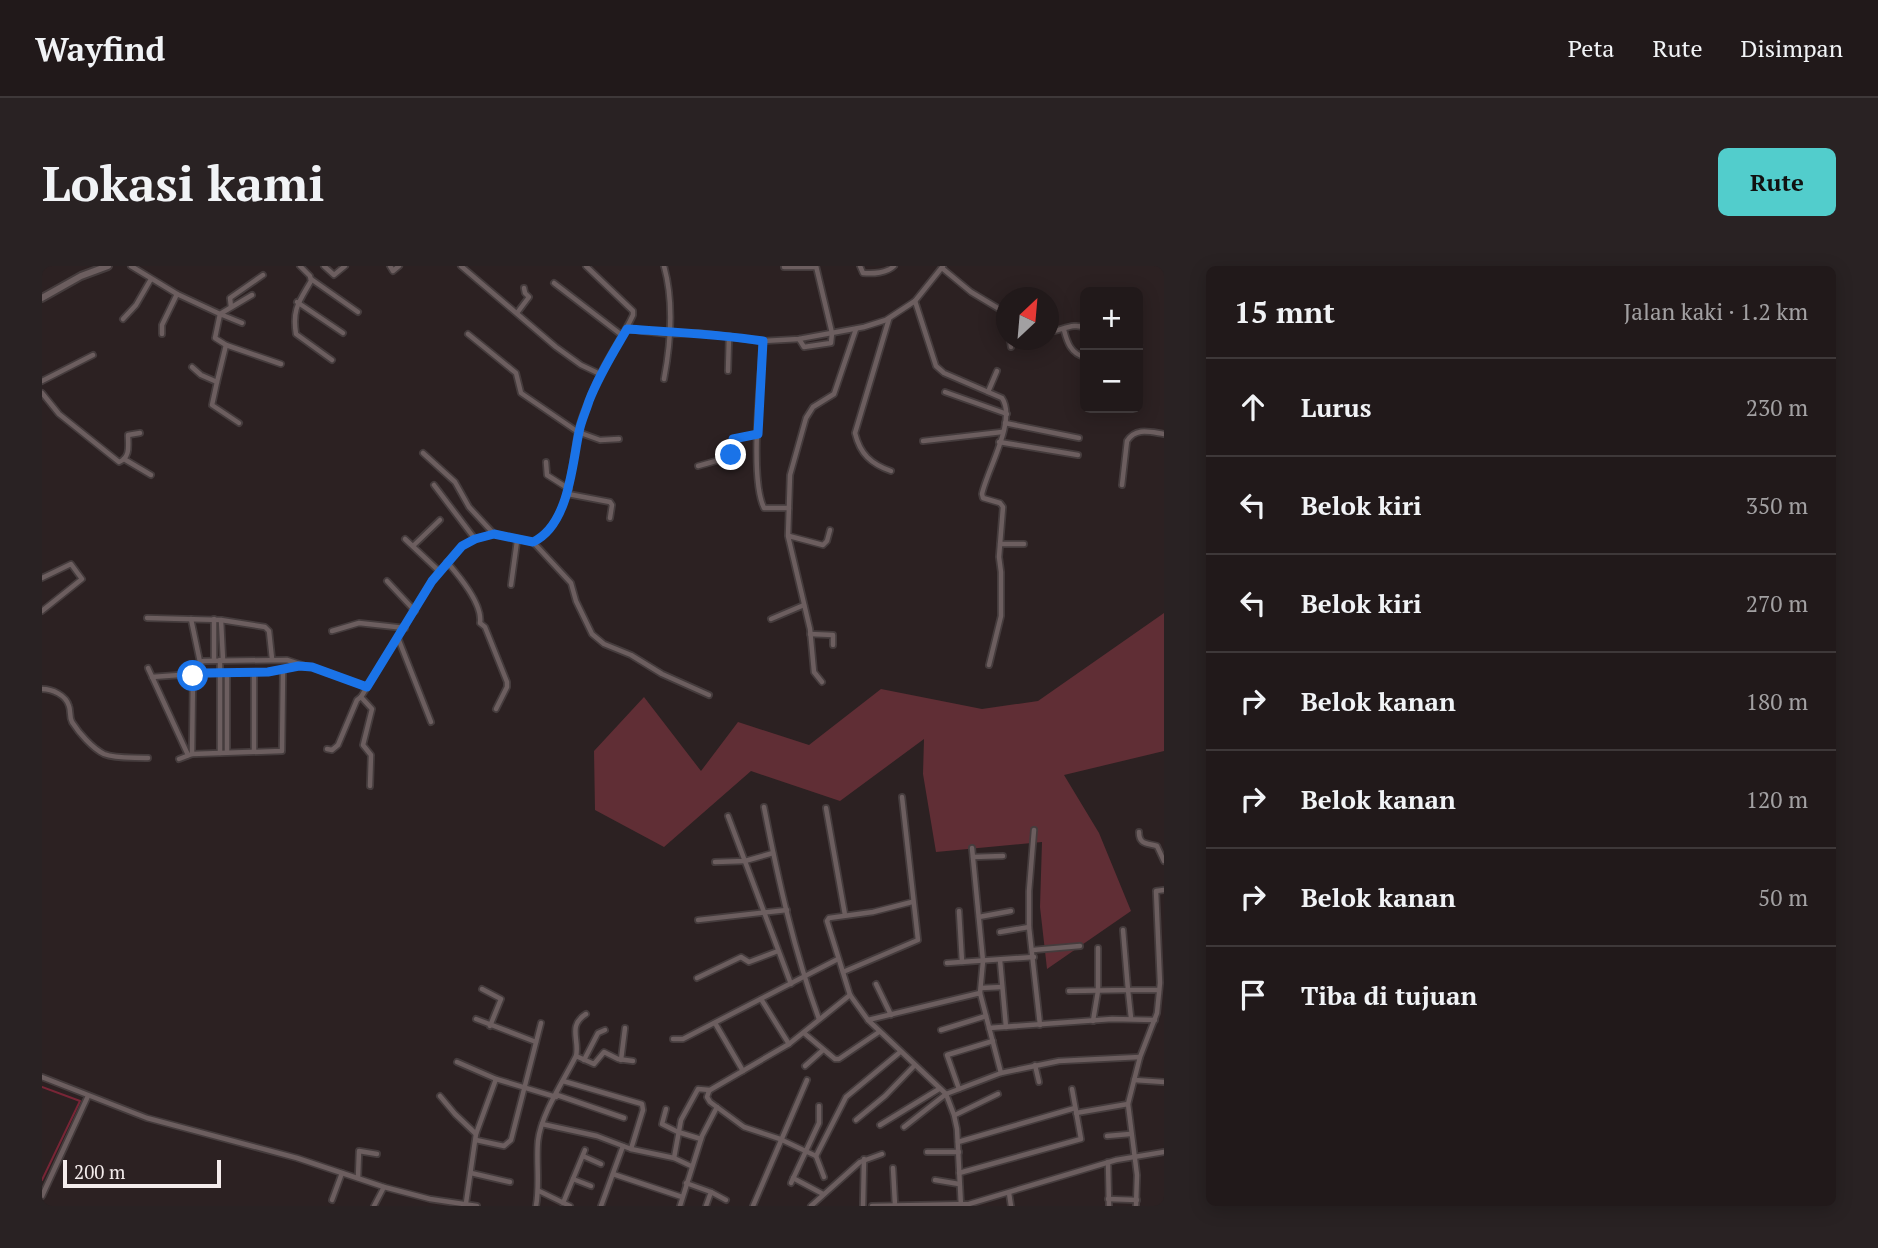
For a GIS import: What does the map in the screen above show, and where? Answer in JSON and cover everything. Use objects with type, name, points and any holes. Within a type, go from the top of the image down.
[{"type":"street","points":[[42,298],[81,276],[108,266]]},
{"type":"street","points":[[131,266],[177,294],[242,323]]},
{"type":"street","points":[[300,266],[311,279],[358,312]]},
{"type":"street","points":[[324,266],[334,275],[345,266]]},
{"type":"street","points":[[390,266],[394,271],[399,266]]},
{"type":"street","points":[[461,266],[573,359],[600,374]]},
{"type":"street","points":[[423,453],[455,482],[469,507],[494,534],[517,541],[533,542],[540,538],[551,524],[568,491],[579,432],[600,374],[627,329],[632,311],[586,266]]},
{"type":"street","points":[[663,266],[670,293],[670,344],[664,379]]},
{"type":"street","points":[[784,267],[816,266],[832,333],[831,344],[804,347],[799,339]]},
{"type":"street","points":[[860,266],[866,273],[886,271],[894,266]]},
{"type":"street","points":[[627,329],[668,334],[698,332],[763,341],[799,339],[856,329],[890,318],[915,301],[943,267],[971,292],[996,307]]},
{"type":"street","points":[[231,307],[230,298],[263,275]]},
{"type":"street","points":[[123,319],[136,305],[151,279]]},
{"type":"street","points":[[311,279],[297,302],[296,334],[331,360]]},
{"type":"street","points":[[554,283],[623,336]]},
{"type":"street","points":[[517,313],[529,297],[524,288]]},
{"type":"street","points":[[162,334],[162,325],[177,294]]},
{"type":"street","points":[[252,295],[220,314],[214,337],[226,345],[281,364]]},
{"type":"street","points":[[915,301],[936,366],[944,373],[1002,398],[1006,405],[1005,423],[982,494],[983,498],[1000,503],[1003,507],[1000,544],[1001,616],[989,665]]},
{"type":"street","points":[[297,302],[343,333]]},
{"type":"street","points":[[890,318],[855,433],[866,457],[879,467],[891,471]]},
{"type":"street","points":[[1059,331],[1080,326]]},
{"type":"street","points":[[822,682],[814,672],[810,634],[788,536],[790,474],[806,418],[813,407],[834,394],[856,329]]},
{"type":"street","points":[[1064,330],[1067,342],[1080,356]]},
{"type":"street","points":[[468,334],[516,373],[521,393],[579,432],[600,440],[619,439]]},
{"type":"street","points":[[728,371],[729,336]]},
{"type":"street","points":[[763,341],[758,434],[761,501],[764,508],[789,508]]},
{"type":"street","points":[[226,345],[212,405],[239,423]]},
{"type":"street","points":[[42,382],[93,355]]},
{"type":"street","points":[[192,367],[201,375],[217,382]]},
{"type":"street","points":[[988,391],[998,370]]},
{"type":"street","points":[[945,392],[1007,414]]},
{"type":"street","points":[[42,393],[59,414],[118,461],[124,459],[129,450],[128,435],[140,433]]},
{"type":"street","points":[[1005,423],[1079,438]]},
{"type":"street","points":[[923,441],[1002,432]]},
{"type":"street","points":[[1122,485],[1130,436],[1141,432],[1164,434]]},
{"type":"street","points":[[698,466],[730,457],[733,439],[758,434]]},
{"type":"street","points":[[999,442],[1078,455]]},
{"type":"street","points":[[124,459],[151,475]]},
{"type":"street","points":[[546,463],[547,475],[568,491],[610,502],[610,517]]},
{"type":"street","points":[[434,485],[475,539]]},
{"type":"street","points":[[413,546],[440,520]]},
{"type":"street","points":[[788,536],[822,545],[827,541],[830,530]]},
{"type":"street","points":[[327,749],[332,750],[338,745],[357,700],[439,571],[462,546],[494,534]]},
{"type":"street","points":[[405,539],[439,571]]},
{"type":"street","points":[[511,585],[517,541]]},
{"type":"street","points":[[533,542],[571,583],[576,601],[592,634],[610,648],[631,655],[662,674],[709,695]]},
{"type":"street","points":[[1000,544],[1024,544]]},
{"type":"street","points":[[447,562],[466,585],[481,616],[480,623],[485,627],[508,682],[496,709]]},
{"type":"street","points":[[42,578],[71,564],[82,579],[42,611]]},
{"type":"street","points":[[387,581],[415,611]]},
{"type":"street","points":[[771,619],[804,605]]},
{"type":"street","points":[[147,618],[214,619],[267,627],[272,659]]},
{"type":"street","points":[[191,619],[203,673]]},
{"type":"street","points":[[214,619],[219,660],[224,673],[227,752]]},
{"type":"street","points":[[219,660],[221,620]]},
{"type":"street","points":[[332,631],[359,623],[405,628]]},
{"type":"street","points":[[810,634],[834,635],[833,645]]},
{"type":"street","points":[[398,638],[431,722]]},
{"type":"street","points":[[200,662],[272,659],[297,662],[367,687]]},
{"type":"street","points":[[254,751],[259,660]]},
{"type":"street","points":[[148,667],[190,754]]},
{"type":"street","points":[[152,677],[307,667]]},
{"type":"street","points":[[179,759],[190,754],[282,750],[283,668]]},
{"type":"street","points":[[220,752],[224,673]]},
{"type":"street","points":[[190,754],[193,674]]},
{"type":"street","points":[[42,690],[54,691],[66,700],[72,722],[91,745],[102,753],[112,757],[148,758]]},
{"type":"street","points":[[361,697],[372,709],[363,745],[371,755],[370,786]]},
{"type":"street","points":[[843,972],[917,940],[902,797]]},
{"type":"street","points":[[764,807],[804,976],[819,1020]]},
{"type":"street","points":[[826,808],[845,915]]},
{"type":"street","points":[[729,816],[791,984]]},
{"type":"street","points":[[1034,830],[1029,927],[1040,1025]]},
{"type":"street","points":[[1139,832],[1140,841],[1157,846],[1164,861]]},
{"type":"street","points":[[972,848],[983,961],[981,991],[1001,1073]]},
{"type":"street","points":[[715,862],[745,861],[773,853]]},
{"type":"street","points":[[973,857],[1003,856]]},
{"type":"street","points":[[1108,1199],[1137,1203],[1137,1175],[1128,1104],[1140,1057],[1155,1020],[1159,990],[1156,891],[1164,890]]},
{"type":"street","points":[[912,902],[827,920],[850,995],[867,1020],[946,1094],[954,1115],[958,1142],[960,1205]]},
{"type":"street","points":[[698,920],[787,910]]},
{"type":"street","points":[[959,911],[962,962]]},
{"type":"street","points":[[979,917],[1011,911]]},
{"type":"street","points":[[1000,932],[1029,927]]},
{"type":"street","points":[[1123,930],[1131,1018]]},
{"type":"street","points":[[1032,950],[1080,946]]},
{"type":"street","points":[[1093,1021],[1098,991],[1098,948]]},
{"type":"street","points":[[697,978],[741,957],[749,962],[778,951]]},
{"type":"street","points":[[947,963],[1034,957]]},
{"type":"street","points":[[673,1039],[683,1040],[838,959]]},
{"type":"street","points":[[1000,960],[1006,1027]]},
{"type":"street","points":[[876,984],[891,1015]]},
{"type":"street","points":[[867,1020],[1002,987]]},
{"type":"street","points":[[482,989],[501,999],[490,1026]]},
{"type":"street","points":[[1069,991],[1159,990]]},
{"type":"street","points":[[674,1158],[681,1120],[698,1089],[710,1090],[789,1044],[850,995]]},
{"type":"street","points":[[761,999],[789,1044]]},
{"type":"street","points":[[536,1206],[539,1191],[538,1140],[542,1124],[576,1056],[576,1026],[586,1014]]},
{"type":"street","points":[[941,1030],[986,1016]]},
{"type":"street","points":[[989,1028],[1131,1018],[1155,1020]]},
{"type":"street","points":[[476,1019],[536,1042]]},
{"type":"street","points":[[440,1096],[476,1137],[500,1146],[507,1145],[511,1140],[541,1023]]},
{"type":"street","points":[[715,1023],[743,1071]]},
{"type":"street","points":[[621,1060],[625,1028]]},
{"type":"street","points":[[584,1060],[598,1033],[605,1030]]},
{"type":"street","points":[[804,1033],[831,1057],[839,1059],[879,1032]]},
{"type":"street","points":[[959,1089],[947,1055],[993,1041]]},
{"type":"street","points":[[805,1066],[823,1050]]},
{"type":"street","points":[[576,1056],[594,1064],[603,1052],[621,1060],[633,1060]]},
{"type":"street","points":[[816,1156],[846,1097],[899,1052]]},
{"type":"street","points":[[904,1126],[946,1094],[1001,1073],[1059,1061],[1140,1057]]},
{"type":"street","points":[[457,1062],[496,1079],[624,1118]]},
{"type":"street","points":[[1035,1065],[1040,1082]]},
{"type":"street","points":[[856,1120],[886,1096],[914,1066]]},
{"type":"street","points":[[42,1077],[147,1118],[298,1158],[384,1187],[446,1204],[466,1203],[477,1206]]},
{"type":"street","points":[[466,1203],[476,1137],[496,1079]]},
{"type":"street","points":[[752,1206],[807,1080]]},
{"type":"street","points":[[1134,1080],[1164,1082]]},
{"type":"street","points":[[563,1081],[642,1104],[643,1110],[631,1149]]},
{"type":"street","points":[[880,1125],[939,1088]]},
{"type":"street","points":[[959,1173],[1081,1139],[1072,1089]]},
{"type":"street","points":[[710,1090],[707,1097],[744,1127],[780,1139],[816,1156],[824,1177]]},
{"type":"street","points":[[954,1115],[998,1094]]},
{"type":"street","points":[[42,1196],[88,1096]]},
{"type":"street","points":[[958,1142],[1076,1111],[1128,1104]]},
{"type":"street","points":[[819,1106],[818,1123],[792,1181],[823,1194]]},
{"type":"street","points":[[680,1206],[701,1139],[717,1107]]},
{"type":"street","points":[[666,1109],[662,1124],[701,1139]]},
{"type":"street","points":[[542,1124],[597,1136],[631,1149],[674,1158],[691,1166]]},
{"type":"street","points":[[1107,1136],[1130,1134]]},
{"type":"street","points":[[601,1206],[623,1146]]},
{"type":"street","points":[[563,1203],[585,1150]]},
{"type":"street","points":[[358,1178],[359,1151],[377,1154]]},
{"type":"street","points":[[927,1152],[959,1152]]},
{"type":"street","points":[[872,1206],[969,1204],[1134,1155],[1164,1152]]},
{"type":"street","points":[[811,1206],[864,1159],[882,1154]]},
{"type":"street","points":[[583,1156],[601,1164]]},
{"type":"street","points":[[863,1206],[864,1159]]},
{"type":"street","points":[[1108,1162],[1109,1206]]},
{"type":"street","points":[[893,1168],[895,1205]]},
{"type":"street","points":[[332,1200],[342,1173]]},
{"type":"street","points":[[471,1173],[510,1182]]},
{"type":"street","points":[[612,1174],[682,1196]]},
{"type":"street","points":[[573,1178],[591,1186]]},
{"type":"street","points":[[935,1180],[959,1184]]},
{"type":"street","points":[[686,1183],[726,1200]]},
{"type":"street","points":[[374,1206],[384,1187]]},
{"type":"street","points":[[539,1191],[570,1206]]},
{"type":"street","points":[[706,1206],[710,1192]]},
{"type":"street","points":[[1009,1193],[1011,1206]]},
{"type":"shaded area","points":[[1164,613],[1164,751],[1064,775],[1099,833],[1131,911],[1047,969],[1040,907],[1042,842],[936,852],[923,774],[924,739],[840,801],[751,771],[664,847],[595,810],[594,751],[644,697],[701,771],[738,722],[809,745],[881,689],[982,709],[1038,701]]},
{"type":"waterway","points":[[42,1087],[80,1101],[42,1180]]},
{"type":"route","points":[[193,676],[203,673],[268,672],[299,666],[312,667],[367,687],[432,581],[462,546],[494,534],[517,541],[533,542],[540,538],[551,524],[568,494],[579,432],[596,384],[627,329],[668,334],[698,332],[763,341],[758,434],[733,439],[731,455]]}]
